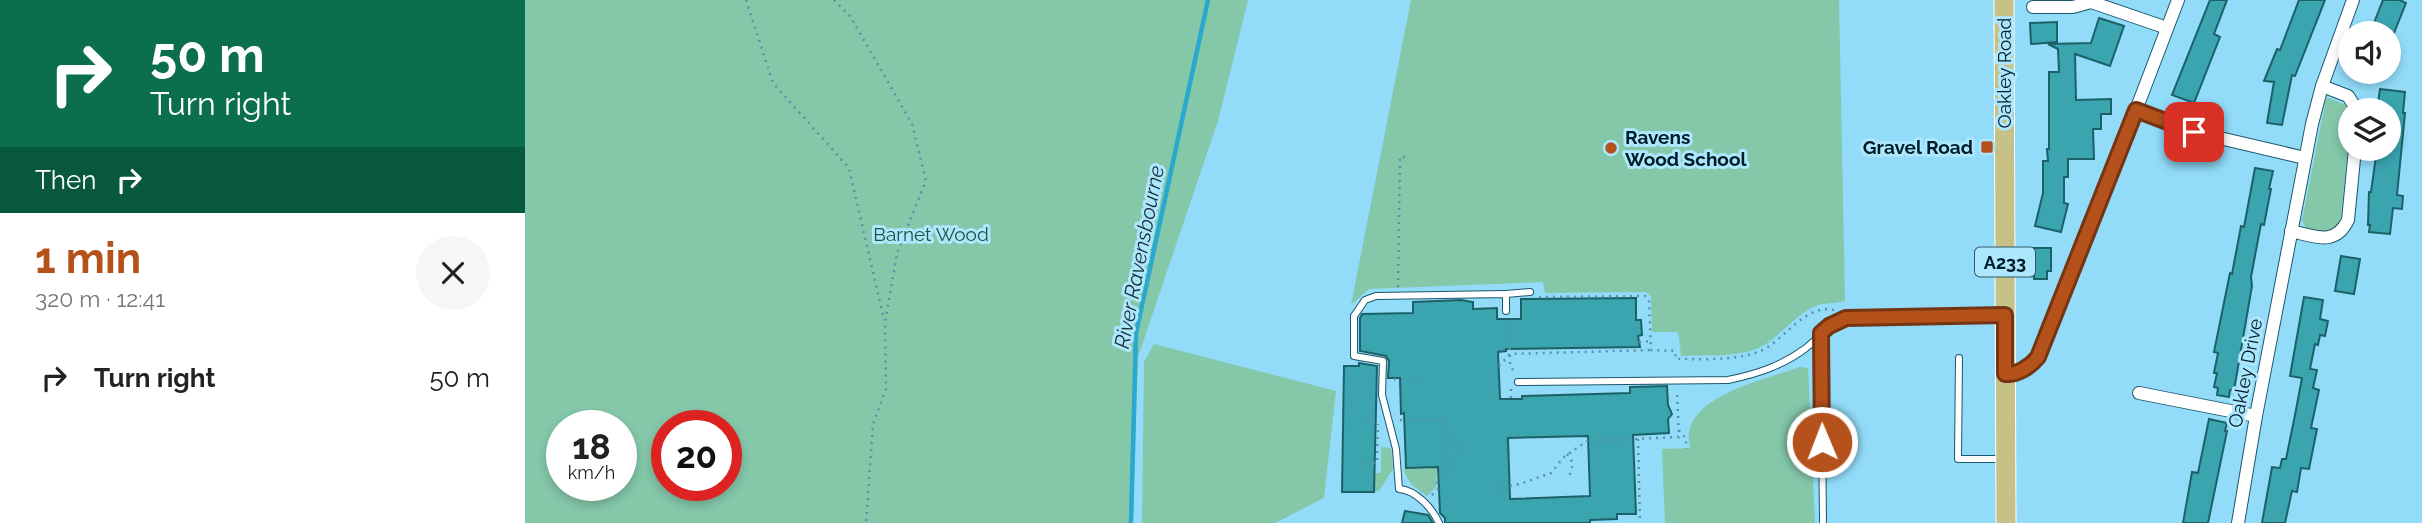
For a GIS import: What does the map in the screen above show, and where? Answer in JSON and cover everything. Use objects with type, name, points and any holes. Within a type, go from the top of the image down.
[{"type":"main road","name":"Oakley Road","points":[[2004,0],[2006,523]]},
{"type":"street","points":[[2005,374],[2013,374],[2033,363],[2038,357],[2178,0]]},
{"type":"street","name":"Oakley Drive","points":[[2238,523],[2305,158],[2322,86],[2353,0]]},
{"type":"street","points":[[2033,8],[2073,7],[2091,2],[2167,28]]},
{"type":"street","points":[[2322,86],[2349,98]]},
{"type":"street","points":[[2136,110],[2194,132],[2305,158]]},
{"type":"street","points":[[2291,231],[2327,238],[2336,236],[2343,230],[2348,220],[2354,161]]},
{"type":"street","points":[[2139,393],[2256,416]]},
{"type":"lane","points":[[1439,523],[1426,503],[1404,489],[1399,489],[1396,449],[1382,395],[1383,361],[1354,356],[1354,316],[1365,300],[1376,296],[1530,292]]},
{"type":"lane","points":[[1506,293],[1506,310]]},
{"type":"lane","points":[[1518,382],[1728,380],[1756,374],[1783,363],[1808,346],[1829,326],[1846,318],[2005,315]]},
{"type":"lane","points":[[1821,333],[1823,523]]},
{"type":"lane","points":[[1959,358],[1958,459],[2005,459]]},
{"type":"path","points":[[746,0],[773,83],[849,168],[885,323]]},
{"type":"path","points":[[834,0],[851,16],[912,124],[926,181],[897,253],[885,323],[886,389],[873,424],[866,523]]},
{"type":"path","points":[[1398,295],[1400,157],[1410,157]]},
{"type":"path","points":[[1530,292],[1536,297],[1646,296],[1649,300],[1651,350]]},
{"type":"path","points":[[1499,366],[1510,354],[1651,350],[1675,351],[1676,359],[1738,357],[1769,346],[1817,310],[1828,308],[1842,312]]},
{"type":"path","points":[[1506,310],[1509,317],[1510,365],[1518,382]]},
{"type":"path","points":[[1639,342],[1651,341]]},
{"type":"path","points":[[1383,379],[1418,379]]},
{"type":"path","points":[[1496,488],[1520,484],[1551,473],[1567,454],[1587,441],[1679,437],[1676,380]]},
{"type":"path","points":[[1366,463],[1377,463],[1378,420]]},
{"type":"path","points":[[1426,503],[1438,489],[1437,481],[1448,468],[1443,420]]},
{"type":"path","points":[[1366,421],[1449,420]]},
{"type":"path","points":[[1679,429],[1686,439],[1686,449]]},
{"type":"path","points":[[1446,438],[1462,446],[1462,452]]},
{"type":"path","points":[[1639,439],[1640,523]]},
{"type":"path","points":[[1567,454],[1573,463],[1569,478]]},
{"type":"green space","name":"Barnet Wood","points":[[525,0],[1248,0],[1218,121],[1138,357],[1133,523],[525,523]]},
{"type":"green space","points":[[1411,0],[1839,0],[1845,301],[1811,308],[1757,349],[1735,354],[1681,356],[1677,332],[1652,332],[1651,297],[1646,292],[1545,293],[1543,282],[1369,289],[1351,305]]},
{"type":"green space","points":[[2326,99],[2338,102],[2338,161],[2347,161],[2340,223],[2328,232],[2306,228],[2302,221]]},
{"type":"green space","points":[[1154,344],[1336,391],[1324,498],[1275,523],[1142,523],[1144,362]]},
{"type":"green space","points":[[1800,367],[1808,368],[1815,523],[1665,523],[1662,449],[1690,448],[1689,432],[1694,419],[1705,407],[1719,398],[1753,382]]},
{"type":"green space","points":[[1381,447],[1391,448],[1393,469],[1379,491],[1374,492],[1374,473],[1381,473]]},
{"type":"green space","points":[[1437,467],[1436,487],[1427,496],[1409,481],[1404,468]]},
{"type":"building","points":[[2210,0],[2227,0],[2214,34],[2220,37],[2194,103],[2172,95]]},
{"type":"building","points":[[2299,0],[2325,0],[2295,76],[2292,75],[2282,125],[2267,123],[2274,82],[2264,81],[2277,49],[2280,50]]},
{"type":"building","points":[[2383,0],[2400,0],[2406,3],[2399,21],[2375,21]]},
{"type":"building","points":[[2099,18],[2124,26],[2110,66],[2075,54],[2076,100],[2111,99],[2111,114],[2101,114],[2101,129],[2093,129],[2094,159],[2068,159],[2068,177],[2064,177],[2064,203],[2068,204],[2061,232],[2035,226],[2043,193],[2043,161],[2048,161],[2049,72],[2059,72],[2058,49],[2048,44],[2091,43]]},
{"type":"building","points":[[2057,22],[2057,42],[2031,44],[2030,23]]},
{"type":"building","points":[[2380,89],[2405,92],[2401,154],[2401,98],[2379,98]]},
{"type":"building","points":[[2375,161],[2400,161],[2397,195],[2403,196],[2402,209],[2393,208],[2390,234],[2369,232]]},
{"type":"building","points":[[2255,168],[2273,171],[2271,189],[2251,277],[2252,286],[2234,390],[2230,390],[2229,397],[2217,395],[2218,388],[2214,387],[2218,353],[2214,352]]},
{"type":"building","points":[[2032,248],[2051,248],[2051,271],[2047,271],[2047,279],[2034,279],[2034,271],[2031,270]]},
{"type":"building","points":[[2341,256],[2360,259],[2354,294],[2335,291]]},
{"type":"building","points":[[2304,297],[2323,300],[2320,319],[2328,321],[2325,336],[2320,335],[2318,345],[2315,344],[2310,369],[2317,370],[2313,388],[2319,390],[2311,428],[2317,429],[2309,469],[2301,468],[2297,492],[2292,491],[2285,523],[2262,523],[2272,467],[2280,468],[2282,459],[2286,459],[2302,378],[2290,376]]},
{"type":"building","points":[[1636,298],[1636,320],[1641,320],[1642,335],[1638,336],[1640,347],[1506,349],[1498,352],[1500,399],[1630,393],[1630,387],[1667,386],[1668,405],[1672,414],[1668,419],[1669,433],[1633,435],[1636,514],[1617,514],[1617,519],[1590,520],[1590,523],[1445,523],[1445,518],[1440,513],[1438,467],[1406,468],[1400,378],[1388,378],[1389,361],[1386,356],[1360,351],[1362,314],[1413,313],[1413,302],[1461,300],[1473,302],[1473,309],[1497,308],[1497,319],[1521,319],[1521,299]],"holes":[[[1588,436],[1590,496],[1510,499],[1508,438]]]},
{"type":"building","points":[[1359,363],[1377,366],[1374,492],[1342,492],[1344,366],[1359,366]]},
{"type":"building","points":[[2209,419],[2227,423],[2227,431],[2208,523],[2183,523],[2192,472],[2198,473]]},
{"type":"building","points":[[1405,511],[1428,515],[1433,523],[1402,523]]},
{"type":"waterway","name":"River Ravensbourne","points":[[1131,523],[1136,333],[1208,0]]},
{"type":"place","name":"Gravel Road","points":[[1987,147]]},
{"type":"place","name":"Ravens Wood School","points":[[1611,148]]},
{"type":"route","points":[[1822,442],[1821,333],[1829,326],[1846,318],[2005,315],[2005,374],[2013,374],[2033,363],[2038,357],[2136,110],[2194,132]]}]
